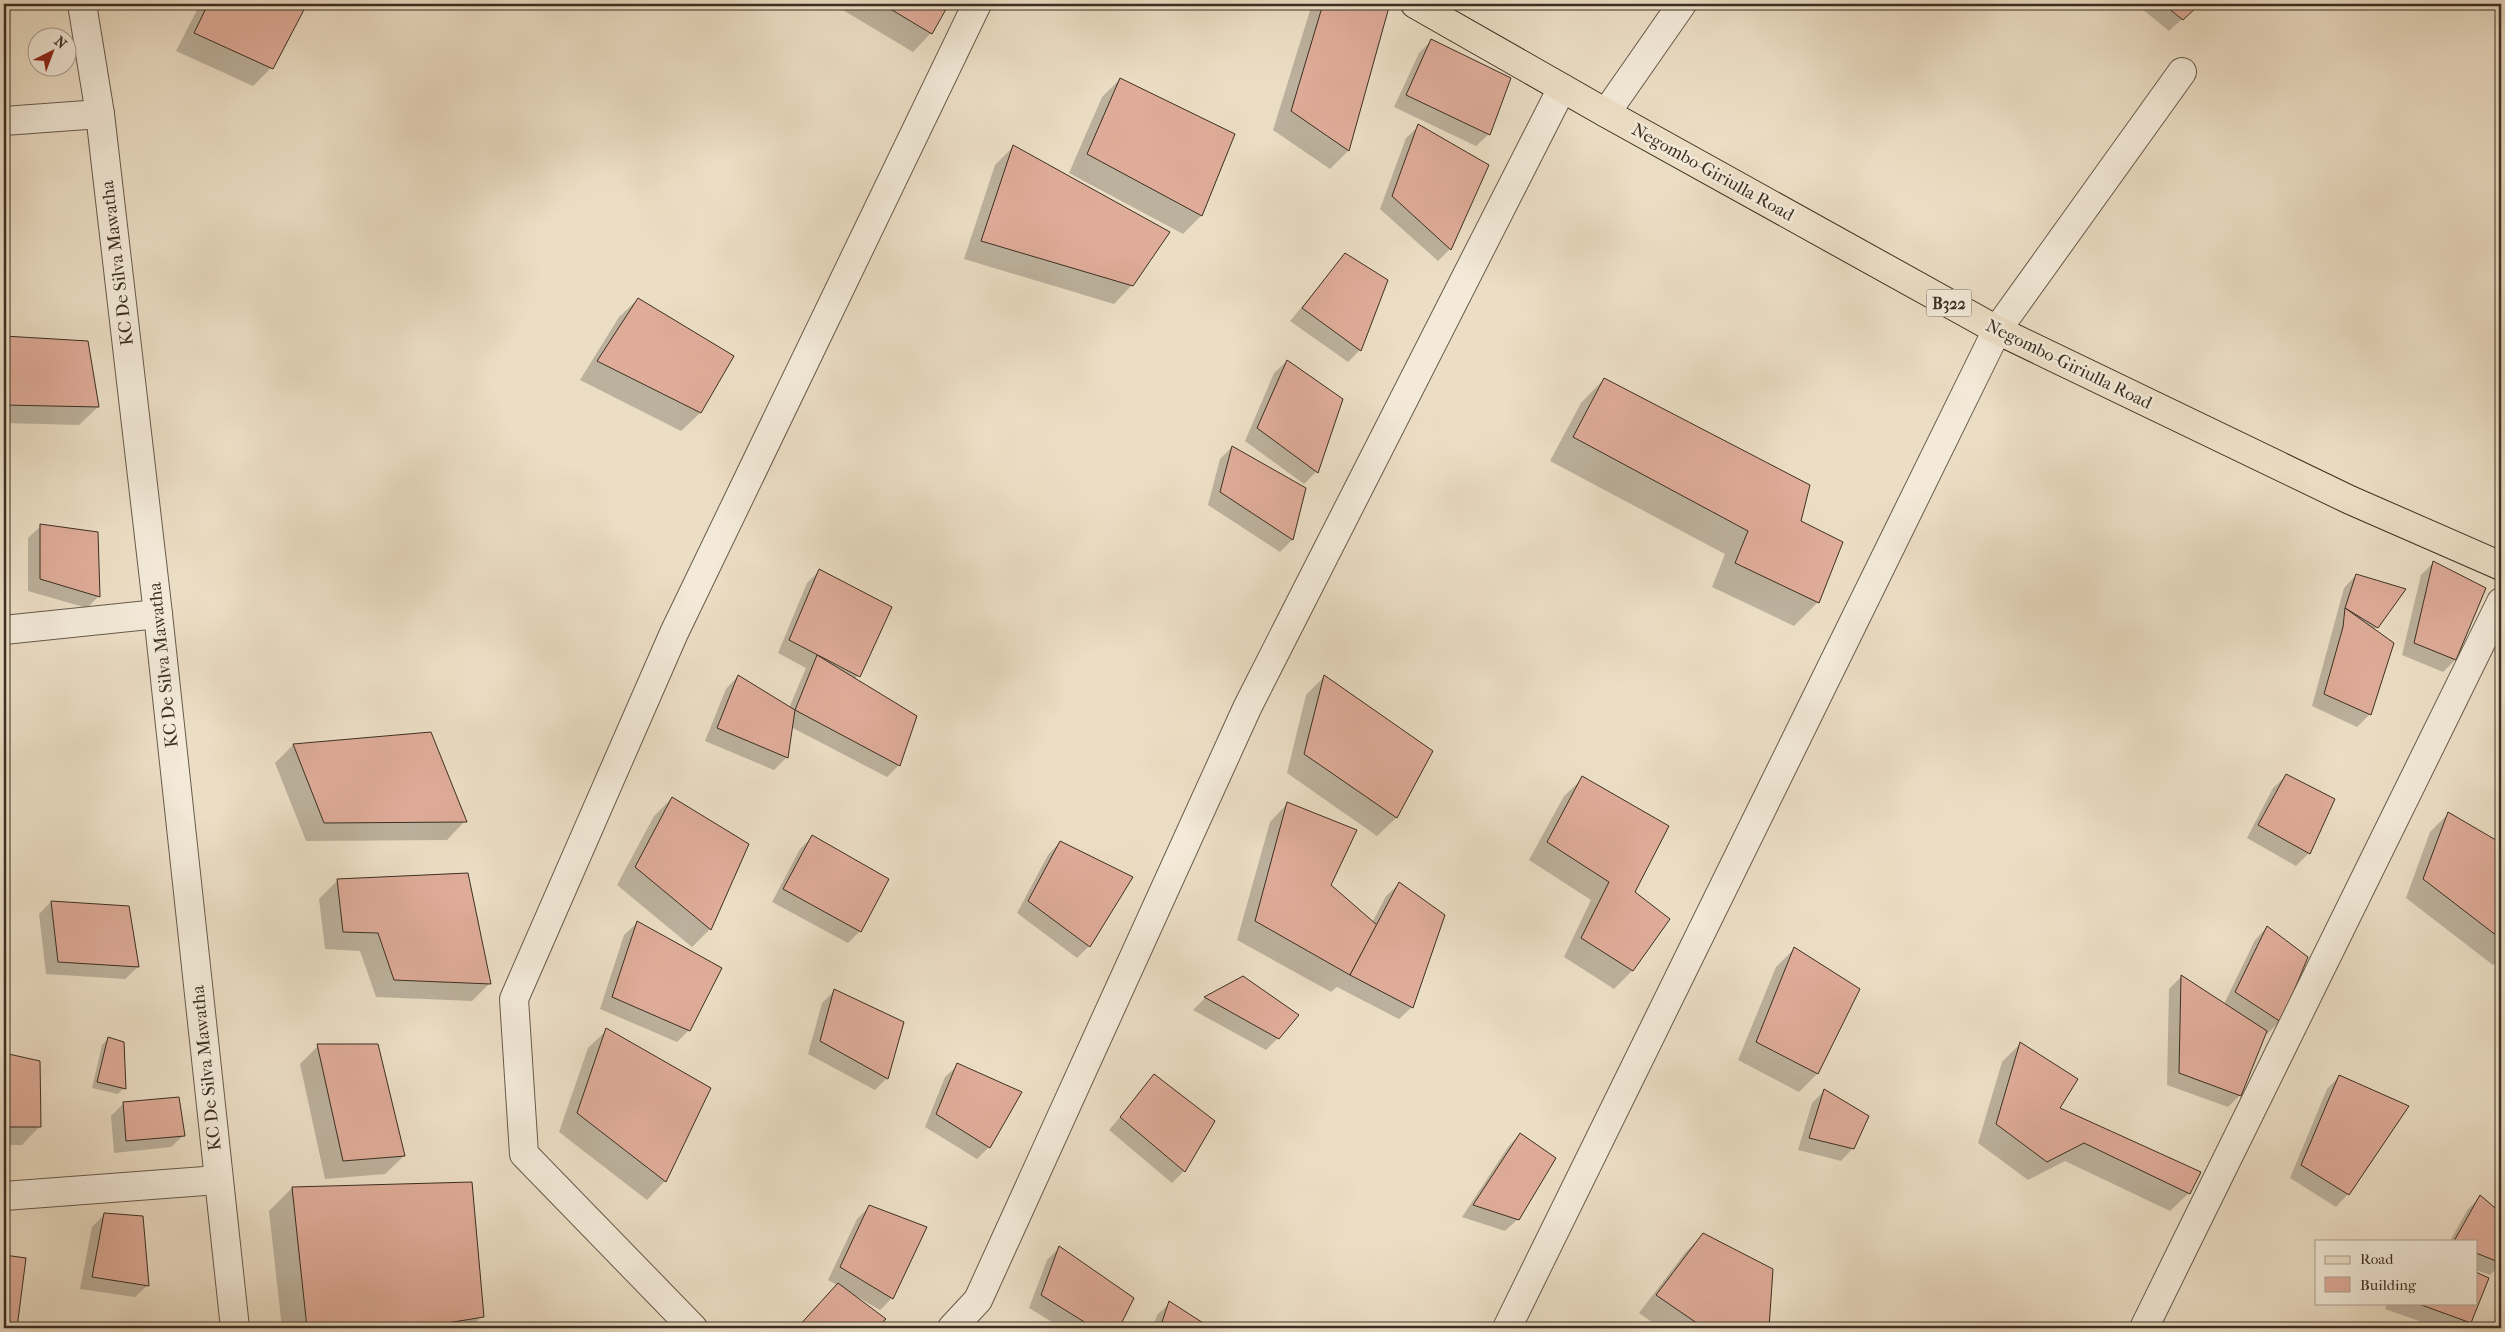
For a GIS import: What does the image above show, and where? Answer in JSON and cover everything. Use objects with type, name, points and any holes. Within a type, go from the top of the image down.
[{"type":"main road","name":"Negombo-Giriulla Road","points":[[1415,4],[1606,113],[1997,330],[2350,500],[2501,566]]},
{"type":"street","name":"KC De Silva Mawatha","points":[[82,4],[100,114],[158,614],[235,1328]]},
{"type":"street","points":[[693,1328],[524,1154],[514,999],[674,633],[977,4]]},
{"type":"street","points":[[1606,113],[1682,4]]},
{"type":"street","points":[[1507,1328],[1997,330],[2182,72]]},
{"type":"street","points":[[952,1328],[978,1300],[1248,706],[1562,88]]},
{"type":"street","points":[[4,121],[100,114]]},
{"type":"street","points":[[2144,1328],[2501,602]]},
{"type":"street","points":[[4,630],[158,614]]},
{"type":"street","points":[[4,1196],[218,1180]]},
{"type":"building","points":[[208,4],[307,4],[273,69],[194,33]]},
{"type":"building","points":[[882,4],[949,4],[932,34]]},
{"type":"building","points":[[1323,4],[1383,4],[1389,7],[1349,151],[1291,111]]},
{"type":"building","points":[[2163,4],[2200,4],[2183,20]]},
{"type":"building","points":[[1431,39],[1511,78],[1490,135],[1406,95]]},
{"type":"building","points":[[1120,78],[1235,134],[1202,216],[1087,154]]},
{"type":"building","points":[[1418,124],[1489,165],[1451,250],[1392,196]]},
{"type":"building","points":[[1013,145],[1170,232],[1133,286],[981,241]]},
{"type":"building","points":[[1345,253],[1388,280],[1361,351],[1302,308]]},
{"type":"building","points":[[638,298],[734,356],[701,413],[597,361]]},
{"type":"building","points":[[4,336],[88,341],[99,407],[4,405]]},
{"type":"building","points":[[1287,360],[1343,399],[1318,473],[1257,428]]},
{"type":"building","points":[[1604,378],[1810,485],[1801,521],[1843,542],[1819,603],[1735,563],[1748,531],[1573,437]]},
{"type":"building","points":[[1232,446],[1306,488],[1293,540],[1220,492]]},
{"type":"building","points":[[40,524],[98,532],[100,597],[40,579]]},
{"type":"building","points":[[2433,561],[2486,588],[2456,660],[2414,643]]},
{"type":"building","points":[[819,569],[892,607],[860,677],[789,640]]},
{"type":"building","points":[[2356,574],[2406,589],[2378,628],[2345,608]]},
{"type":"building","points":[[2345,608],[2394,643],[2371,715],[2324,694],[2343,627]]},
{"type":"building","points":[[817,655],[917,716],[900,766],[795,710]]},
{"type":"building","points":[[738,675],[795,710],[788,758],[717,728]]},
{"type":"building","points":[[1324,675],[1433,751],[1397,818],[1304,754]]},
{"type":"building","points":[[431,732],[467,822],[324,823],[293,744]]},
{"type":"building","points":[[2286,774],[2335,799],[2310,854],[2258,825]]},
{"type":"building","points":[[1582,776],[1669,826],[1635,892],[1670,919],[1633,971],[1581,938],[1609,882],[1547,842]]},
{"type":"building","points":[[672,797],[749,844],[711,930],[635,867]]},
{"type":"building","points":[[1287,802],[1357,830],[1331,885],[1377,925],[1350,975],[1255,921]]},
{"type":"building","points":[[2448,812],[2501,843],[2501,939],[2423,879]]},
{"type":"building","points":[[812,835],[889,879],[861,932],[783,889]]},
{"type":"building","points":[[1060,841],[1133,877],[1090,947],[1028,901]]},
{"type":"building","points":[[468,873],[491,984],[394,980],[378,933],[343,932],[337,879]]},
{"type":"building","points":[[1399,882],[1445,915],[1413,1008],[1350,975]]},
{"type":"building","points":[[51,901],[129,906],[139,967],[58,962]]},
{"type":"building","points":[[637,921],[722,968],[690,1031],[612,997]]},
{"type":"building","points":[[2267,926],[2308,957],[2281,1022],[2235,992]]},
{"type":"building","points":[[1794,947],[1860,989],[1818,1074],[1756,1042]]},
{"type":"building","points":[[2181,975],[2267,1031],[2241,1096],[2179,1073]]},
{"type":"building","points":[[1243,976],[1299,1015],[1279,1039],[1204,997]]},
{"type":"building","points":[[834,989],[904,1022],[888,1079],[820,1041]]},
{"type":"building","points":[[606,1028],[711,1088],[666,1182],[577,1113]]},
{"type":"building","points":[[108,1037],[124,1042],[126,1089],[97,1082]]},
{"type":"building","points":[[2020,1042],[2078,1079],[2060,1108],[2201,1172],[2190,1194],[2084,1143],[2047,1162],[1996,1124]]},
{"type":"building","points":[[317,1044],[378,1044],[405,1156],[343,1161]]},
{"type":"building","points":[[4,1053],[40,1061],[41,1127],[4,1127]]},
{"type":"building","points":[[957,1063],[1022,1092],[990,1148],[936,1114]]},
{"type":"building","points":[[1154,1074],[1215,1121],[1185,1172],[1120,1117]]},
{"type":"building","points":[[2339,1075],[2409,1106],[2349,1195],[2301,1165]]},
{"type":"building","points":[[1824,1089],[1869,1116],[1854,1149],[1809,1138]]},
{"type":"building","points":[[179,1097],[185,1136],[126,1141],[123,1102]]},
{"type":"building","points":[[1520,1133],[1556,1158],[1519,1220],[1473,1205]]},
{"type":"building","points":[[472,1182],[484,1317],[416,1328],[307,1328],[292,1187]]},
{"type":"building","points":[[2480,1195],[2501,1213],[2501,1263],[2478,1254],[2478,1240],[2455,1240]]},
{"type":"building","points":[[869,1205],[927,1227],[893,1299],[840,1267]]},
{"type":"building","points":[[104,1213],[143,1216],[149,1286],[92,1277]]},
{"type":"building","points":[[1703,1233],[1773,1269],[1769,1328],[1704,1328],[1656,1295]]},
{"type":"building","points":[[1059,1246],[1134,1298],[1119,1328],[1094,1328],[1041,1295]]},
{"type":"building","points":[[4,1255],[26,1258],[17,1328],[4,1328]]},
{"type":"building","points":[[2478,1273],[2489,1278],[2471,1323],[2419,1304],[2478,1304]]},
{"type":"building","points":[[838,1283],[886,1319],[876,1328],[797,1328]]},
{"type":"building","points":[[1169,1301],[1211,1328],[1160,1328]]}]
